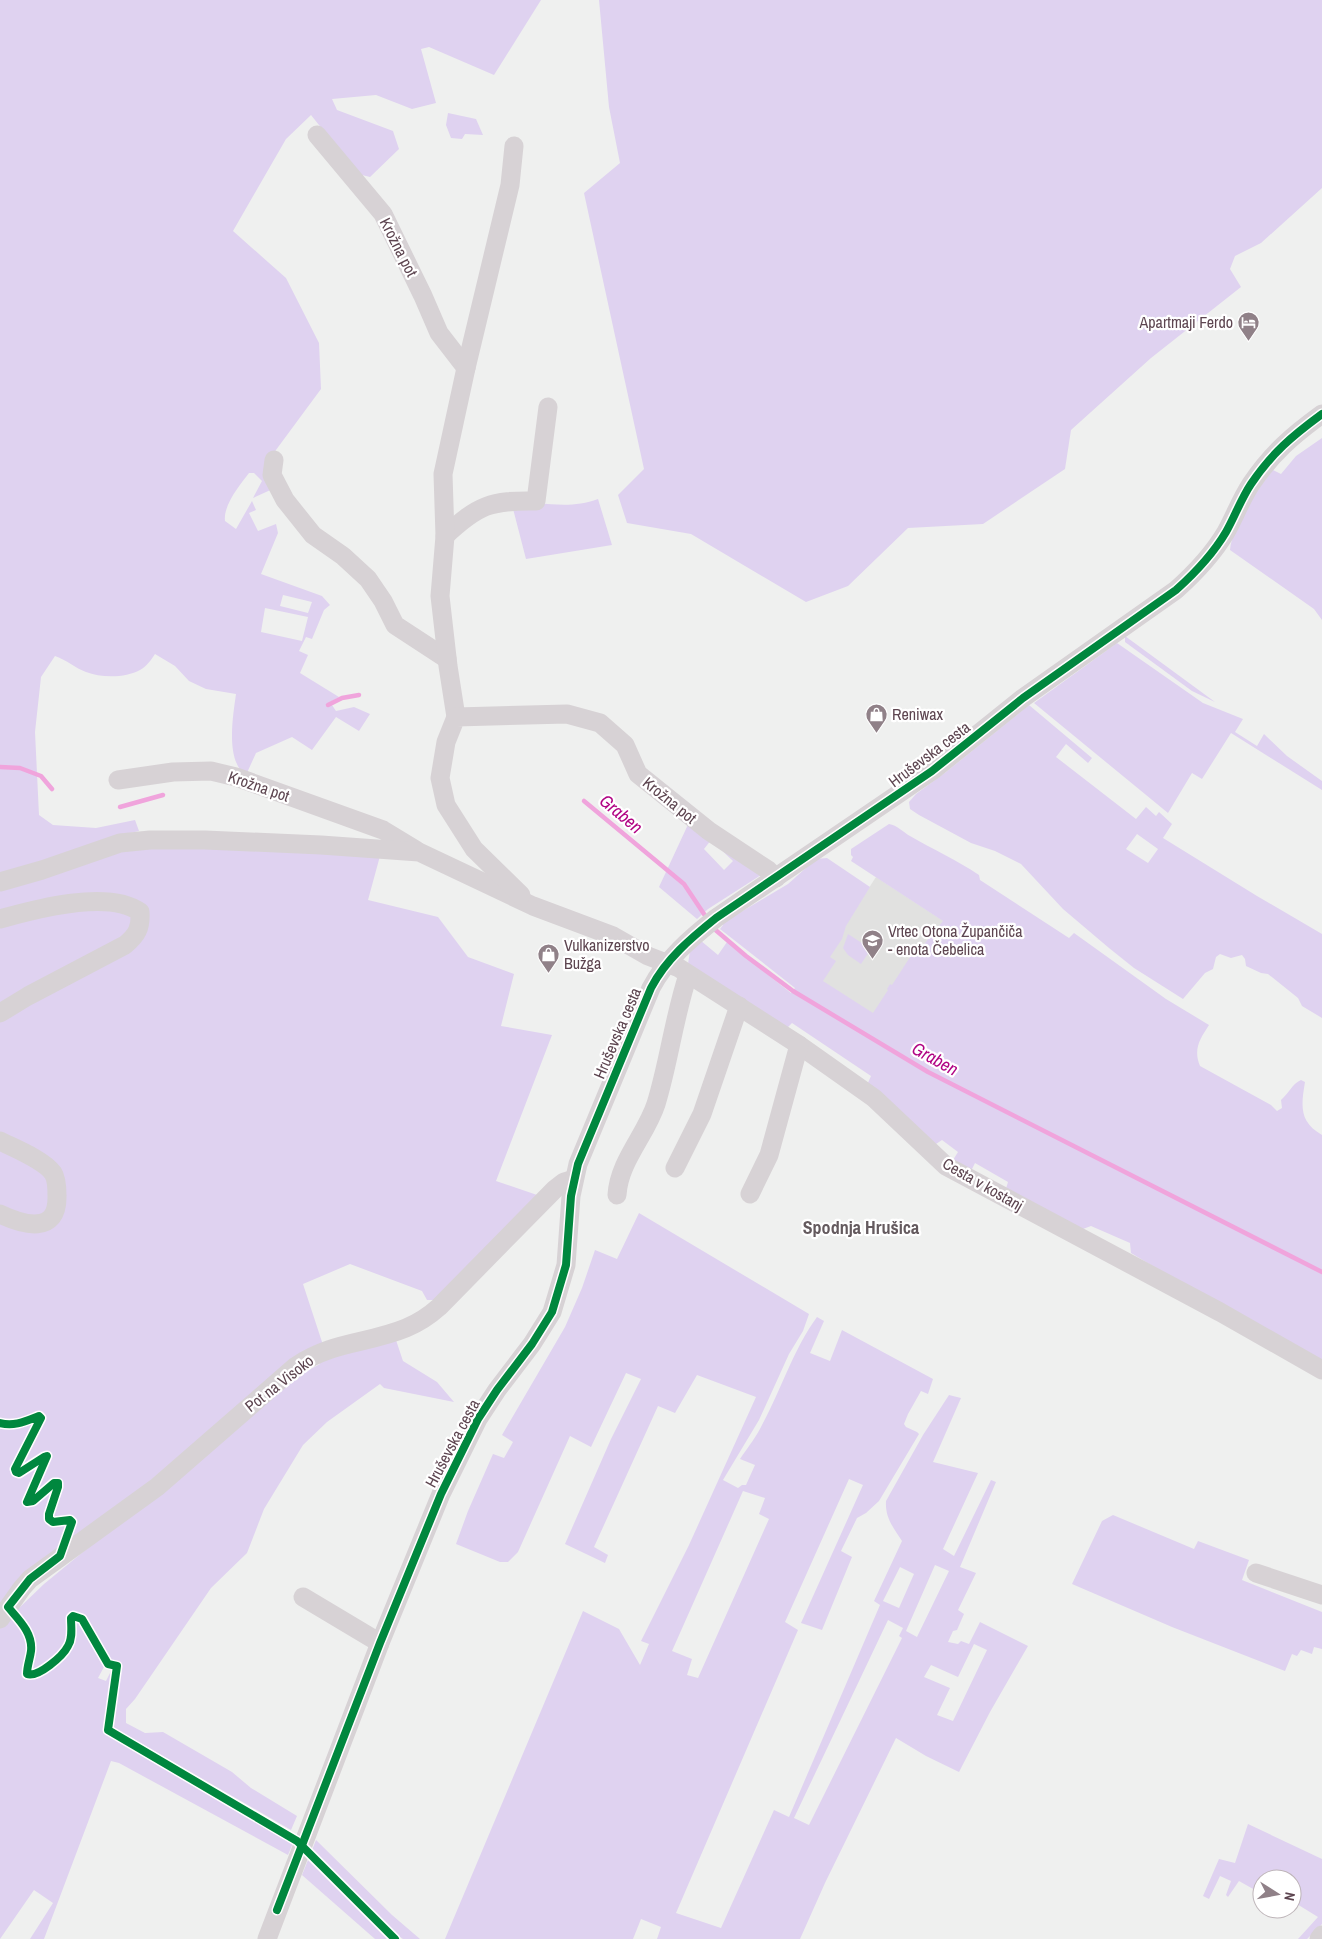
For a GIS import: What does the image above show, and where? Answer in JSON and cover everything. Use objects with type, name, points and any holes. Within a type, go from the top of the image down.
[{"type":"street","name":"Krožna pot","points":[[317,135],[383,214],[420,288],[439,333],[466,368]]},
{"type":"street","points":[[456,717],[440,596],[445,536],[444,474],[466,368],[510,184],[514,146]]},
{"type":"street","points":[[445,536],[464,518],[482,508],[506,501],[536,502],[548,407]]},
{"type":"street","name":"Hruševska cesta","points":[[267,1939],[380,1643],[440,1494],[469,1433],[497,1390],[536,1338],[552,1312],[566,1265],[571,1196],[583,1149],[651,988],[667,963],[711,922],[938,767],[1023,698],[1176,590],[1198,570],[1217,546],[1226,533],[1250,486],[1272,457],[1292,436],[1322,414]]},
{"type":"street","points":[[274,460],[272,475],[285,500],[313,535],[342,556],[368,579],[383,601],[394,625],[447,659]]},
{"type":"street","name":"Krožna pot","points":[[533,906],[474,849],[446,805],[440,778],[446,742],[456,717],[567,714],[600,723],[624,745],[638,774],[709,831],[768,870],[776,878]]},
{"type":"street","name":"Krožna pot","points":[[118,780],[173,772],[211,771],[228,775],[383,830],[419,852],[533,906],[613,936],[648,956],[667,963]]},
{"type":"street","name":"Krožna pot","points":[[0,882],[42,870],[120,843],[150,840],[205,840],[321,845],[419,852]]},
{"type":"street","points":[[0,919],[45,906],[103,901],[120,902],[132,906],[140,912],[141,924],[137,935],[125,945],[28,996],[0,1013]]},
{"type":"street","name":"Cesta v kostanj","points":[[667,963],[679,968],[799,1045],[874,1098],[946,1166],[1220,1312],[1322,1370]]},
{"type":"street","points":[[617,1195],[619,1177],[655,1107],[668,1065],[683,990],[688,975]]},
{"type":"street","points":[[675,1168],[702,1114],[739,1006]]},
{"type":"street","points":[[750,1194],[770,1155],[799,1045]]},
{"type":"street","points":[[0,1141],[39,1162],[53,1174],[58,1189],[58,1206],[52,1216],[44,1223],[30,1225],[0,1214]]},
{"type":"street","name":"Pot na Visoko","points":[[0,1619],[30,1579],[157,1487],[296,1366],[326,1349],[406,1328],[425,1318],[439,1307],[555,1189],[564,1182],[574,1180]]},
{"type":"street","points":[[1256,1573],[1322,1595]]},
{"type":"street","points":[[303,1597],[380,1643]]},
{"type":"street","points":[[1319,1939],[1322,1936]]},
{"type":"shaded area","points":[[0,0],[541,0],[494,75],[429,47],[421,49],[436,103],[412,109],[376,95],[332,99],[337,110],[393,131],[399,149],[370,177],[358,174],[311,115],[286,139],[233,231],[286,278],[319,343],[321,389],[273,454],[277,487],[253,498],[262,481],[254,473],[249,473],[229,502],[225,521],[236,529],[252,501],[256,510],[249,513],[258,531],[276,524],[278,533],[261,574],[322,596],[330,605],[324,610],[312,639],[306,637],[299,651],[308,655],[300,673],[339,697],[330,702],[336,711],[354,707],[370,714],[359,731],[336,717],[312,750],[292,737],[256,753],[246,775],[239,768],[235,760],[233,749],[232,726],[236,694],[206,689],[189,681],[175,666],[155,654],[147,665],[140,670],[128,675],[113,676],[86,672],[55,656],[41,677],[35,732],[39,815],[53,825],[96,828],[135,820],[139,831],[117,836],[0,878]],"holes":[[[283,595],[312,602],[308,613],[280,606]],[[265,608],[308,617],[302,641],[261,632]]]},
{"type":"shaded area","points":[[599,0],[1322,0],[1322,188],[1261,243],[1235,256],[1230,269],[1241,287],[1151,358],[1071,430],[1065,469],[983,524],[908,528],[848,586],[806,602],[691,534],[627,523],[618,495],[644,469],[584,193],[620,163],[609,107]]},
{"type":"shaded area","points":[[448,113],[476,119],[483,135],[465,134],[462,139],[451,138],[446,125]]},
{"type":"shaded area","points":[[1322,438],[1322,620],[1314,609],[1230,550],[1235,530],[1253,497],[1273,470],[1281,474],[1296,456]]},
{"type":"shaded area","points":[[598,499],[612,545],[526,559],[511,501],[566,505]]},
{"type":"shaded area","points":[[1125,636],[1215,702],[1192,691],[1125,642]]},
{"type":"shaded area","points":[[1117,643],[1203,703],[1243,719],[1235,732],[1257,746],[1264,734],[1287,756],[1322,781],[1322,790],[1231,733],[1202,779],[1192,773],[1168,813],[1034,703]]},
{"type":"shaded area","points":[[1029,705],[1092,758],[1088,763],[1066,744],[1056,757],[1136,819],[1146,807],[1156,816],[1159,812],[1172,824],[1163,838],[1322,934],[1322,1018],[1302,1006],[1298,998],[1268,974],[1246,966],[1242,955],[1231,958],[1220,954],[1216,957],[1213,969],[1205,973],[1183,999],[1134,968],[1063,909],[1021,864],[995,851],[971,843],[910,809],[909,802],[916,794]],"holes":[[[1137,834],[1158,849],[1148,863],[1126,849]]]},
{"type":"shaded area","points":[[692,816],[761,875],[708,909],[697,919],[659,887]],"holes":[[[711,840],[733,861],[724,870],[704,849]]]},
{"type":"shaded area","points":[[889,824],[979,875],[980,880],[1069,938],[1074,933],[1166,999],[1209,1025],[1198,1044],[1197,1054],[1200,1066],[1271,1105],[1277,1111],[1282,1108],[1281,1100],[1293,1086],[1301,1080],[1305,1082],[1303,1113],[1309,1125],[1322,1135],[1322,1363],[1231,1313],[1131,1253],[1130,1243],[1091,1226],[1083,1229],[1005,1192],[1008,1182],[975,1163],[970,1173],[953,1160],[958,1152],[942,1140],[936,1144],[867,1085],[871,1076],[792,1023],[787,1028],[688,964],[690,951],[700,940],[718,955],[727,942],[791,993],[795,988],[720,929],[723,925],[721,924],[788,884],[816,859],[827,858],[870,887],[830,957],[836,961],[823,981],[873,1013],[890,984],[892,985],[914,951],[917,953],[943,921],[851,861],[853,857],[851,849]]},
{"type":"shaded area","points":[[134,842],[380,856],[368,900],[438,917],[468,957],[514,974],[501,1026],[552,1035],[496,1181],[540,1196],[440,1300],[427,1300],[422,1291],[350,1264],[303,1284],[323,1345],[260,1387],[0,1609],[0,885]]},
{"type":"shaded area","name":"Vrtec Otona Župančiča - enota Čebelica","points":[[876,877],[945,922],[872,1034],[802,991]]},
{"type":"shaded area","points":[[848,934],[871,949],[861,964],[848,955],[843,948]]},
{"type":"shaded area","points":[[639,1213],[809,1314],[803,1331],[789,1354],[759,1420],[723,1480],[738,1488],[746,1485],[755,1465],[740,1459],[761,1428],[794,1356],[817,1317],[824,1321],[810,1353],[830,1361],[842,1330],[933,1379],[928,1394],[921,1391],[904,1424],[919,1434],[879,1501],[866,1513],[857,1518],[841,1551],[852,1557],[822,1630],[801,1623],[863,1485],[849,1479],[785,1622],[798,1630],[676,1913],[721,1928],[774,1810],[789,1817],[880,1605],[874,1601],[902,1541],[888,1517],[886,1501],[923,1435],[949,1395],[961,1398],[933,1462],[978,1473],[943,1549],[954,1556],[991,1480],[996,1482],[960,1567],[976,1573],[958,1610],[964,1614],[957,1630],[953,1631],[948,1642],[958,1644],[961,1641],[969,1644],[980,1622],[1028,1646],[990,1712],[959,1772],[926,1756],[896,1738],[825,1883],[800,1939],[657,1939],[661,1927],[641,1919],[633,1939],[445,1939],[583,1611],[619,1629],[640,1665],[649,1644],[641,1641],[689,1545],[756,1397],[697,1375],[675,1413],[658,1406],[594,1547],[608,1555],[605,1563],[565,1544],[611,1439],[641,1379],[626,1373],[591,1447],[570,1436],[518,1552],[508,1562],[500,1562],[456,1544],[493,1454],[504,1458],[513,1442],[502,1435],[565,1327],[582,1288],[595,1250],[617,1259]],"holes":[[[743,1491],[765,1498],[759,1514],[769,1519],[698,1678],[687,1675],[692,1659],[672,1651]],[[935,1565],[949,1571],[917,1637],[906,1631]],[[900,1567],[914,1574],[899,1608],[883,1601]],[[888,1620],[903,1628],[899,1636],[902,1638],[809,1825],[794,1818]],[[974,1644],[987,1650],[953,1721],[937,1715],[950,1688],[924,1677],[931,1665],[958,1677]]]},
{"type":"shaded area","points":[[395,1337],[403,1361],[437,1382],[454,1402],[384,1388],[380,1384],[327,1422],[303,1445],[264,1509],[247,1553],[211,1588],[135,1699],[126,1709],[126,1723],[145,1733],[163,1732],[232,1772],[251,1788],[297,1816],[291,1830],[111,1726],[121,1662],[108,1659],[83,1617],[72,1613],[68,1616],[68,1628],[61,1650],[50,1661],[33,1673],[30,1673],[33,1653],[32,1640],[17,1610],[44,1584],[240,1423],[303,1373],[320,1364],[319,1356]]},
{"type":"shaded area","points":[[1113,1515],[1194,1549],[1198,1541],[1249,1560],[1242,1580],[1322,1612],[1322,1649],[1314,1647],[1312,1654],[1301,1650],[1297,1656],[1292,1654],[1285,1671],[1172,1627],[1072,1584],[1102,1521]]},
{"type":"shaded area","points":[[10,1617],[25,1631],[28,1638],[23,1677],[29,1679],[51,1668],[70,1648],[73,1639],[73,1618],[77,1619],[105,1665],[98,1678],[106,1681],[112,1669],[114,1669],[104,1733],[293,1843],[288,1855],[119,1763],[111,1761],[44,1939],[30,1939],[53,1903],[34,1890],[0,1939],[0,1627]]},
{"type":"shaded area","points":[[1248,1824],[1322,1859],[1322,1924],[1307,1939],[1298,1939],[1318,1917],[1302,1907],[1302,1869],[1252,1869],[1252,1888],[1239,1881],[1228,1897],[1226,1895],[1231,1881],[1220,1876],[1209,1899],[1203,1896],[1219,1859],[1235,1863]]},
{"type":"shaded area","points":[[316,1840],[392,1915],[420,1939],[403,1939],[393,1932],[312,1850]]},
{"type":"shaded area","points":[[308,1860],[387,1939],[375,1939],[302,1875]]},
{"type":"waterway","name":"Graben","points":[[328,705],[342,698],[359,695]]},
{"type":"waterway","name":"Graben","points":[[0,767],[20,768],[41,776],[52,789]]},
{"type":"waterway","name":"Graben","points":[[120,807],[163,795]]},
{"type":"waterway","name":"Graben","points":[[584,801],[684,884],[708,920]]},
{"type":"waterway","name":"Graben","points":[[712,927],[746,956],[793,991],[928,1072],[1322,1272]]},
{"type":"cycle path","points":[[277,1910],[380,1643],[441,1494],[478,1419],[497,1390],[532,1344],[552,1312],[566,1265],[571,1196],[578,1164],[657,977],[672,958],[697,933],[716,918],[932,771],[1023,698],[1176,590],[1197,570],[1215,548],[1226,532],[1247,490],[1267,463],[1292,438],[1322,414]]},
{"type":"cycle path","points":[[0,1423],[15,1424],[39,1416],[41,1418],[15,1469],[19,1473],[47,1456],[27,1502],[33,1501],[54,1483],[58,1483],[49,1519],[53,1522],[70,1520],[72,1522],[60,1556],[30,1579],[8,1607],[21,1622],[30,1638],[31,1651],[27,1674],[43,1670],[61,1655],[71,1640],[71,1618],[73,1616],[82,1619],[108,1664],[117,1666],[108,1730],[297,1841],[395,1939]]},
{"type":"place","name":"Apartmaji Ferdo","points":[[1249,341]]},
{"type":"place","name":"Reniwax","points":[[876,733]]},
{"type":"place","name":"Vrtec Otona Župančiča - enota Čebelica","points":[[872,959]]},
{"type":"place","name":"Vulkanizerstvo Bužga","points":[[548,973]]},
{"type":"district","name":"Spodnja Hrušica","points":[[861,1228]]}]
